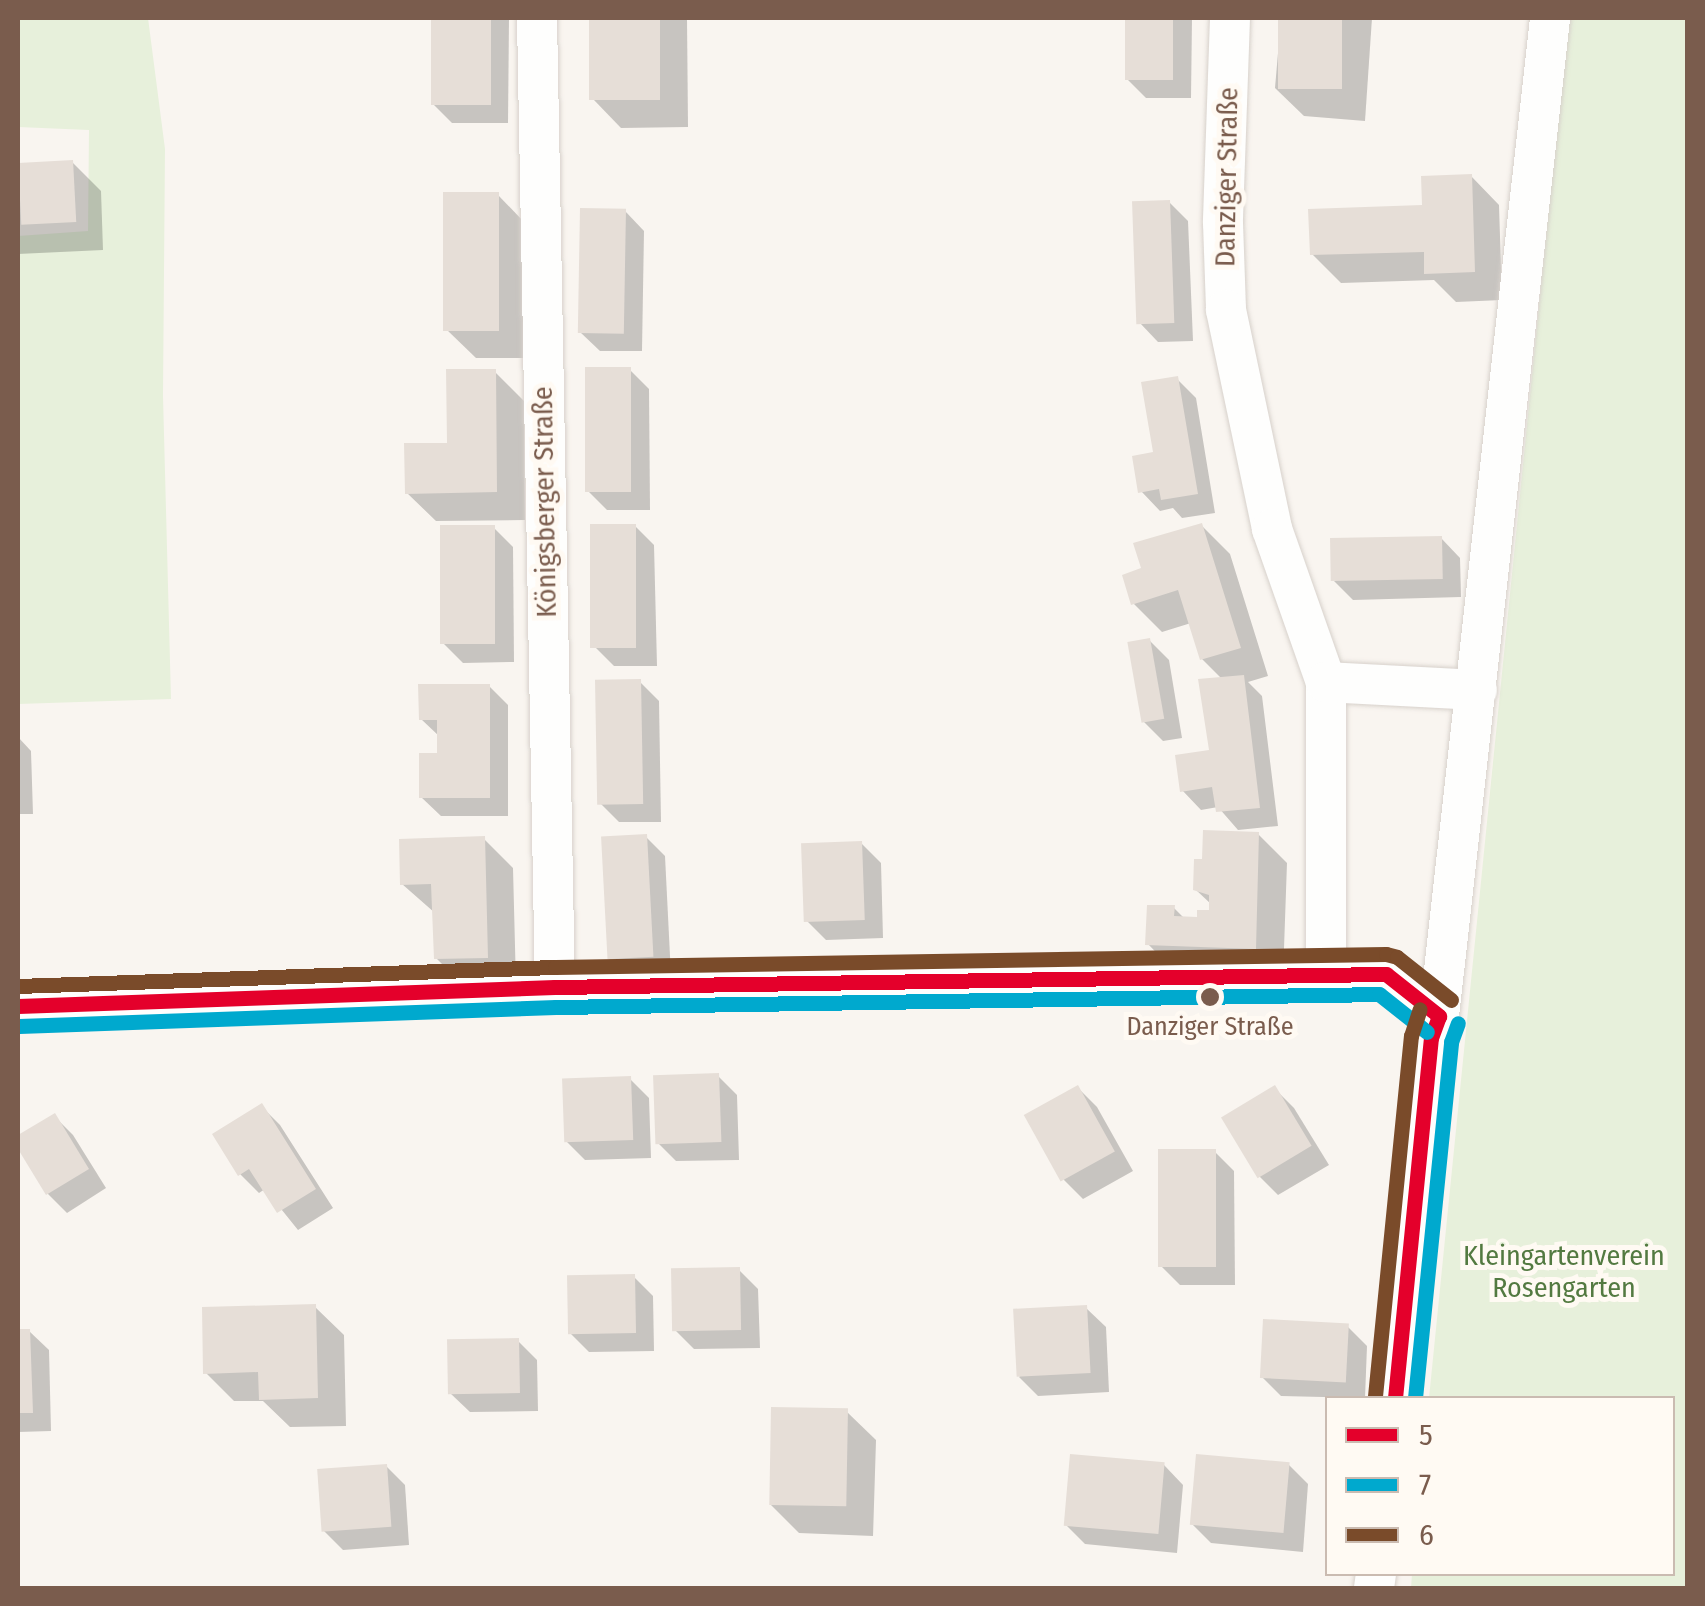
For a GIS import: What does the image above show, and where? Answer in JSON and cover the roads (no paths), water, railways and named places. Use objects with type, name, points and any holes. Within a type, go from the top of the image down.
[{"type":"street","name":"Königsberger Straße","points":[[538,18],[555,987]]},
{"type":"street","name":"Danziger Straße","points":[[1230,18],[1223,223],[1226,310],[1272,529],[1326,682],[1326,975]]},
{"type":"street","points":[[1395,1396],[1430,1038],[1439,1016],[1550,18]]},
{"type":"street","points":[[1326,682],[1477,690]]},
{"type":"street","points":[[18,1006],[555,987],[1386,974],[1439,1016]]},
{"type":"place","name":"Danziger Straße","points":[[1210,997]]},
{"type":"park label","name":"Kleingartenverein Rosengarten","points":[[1564,1272]]}]
